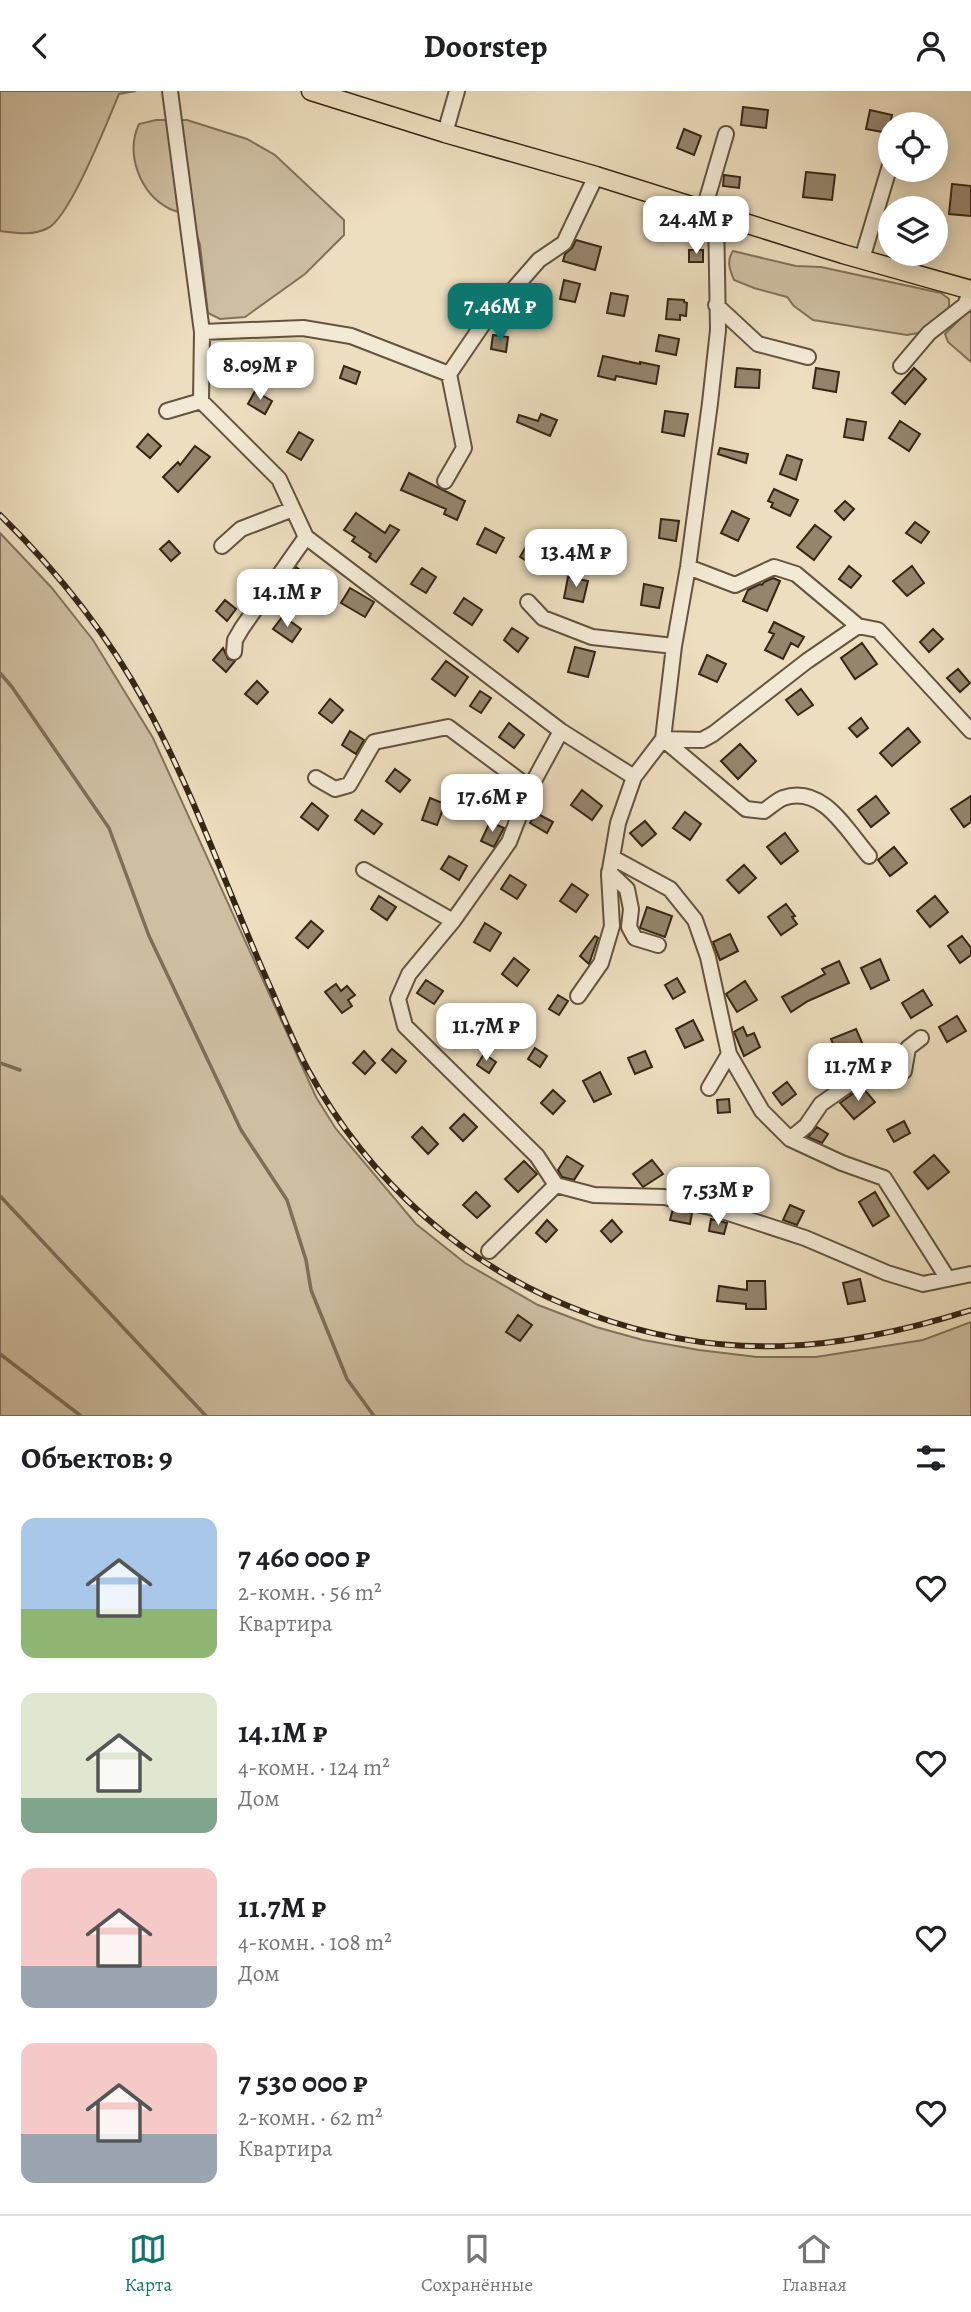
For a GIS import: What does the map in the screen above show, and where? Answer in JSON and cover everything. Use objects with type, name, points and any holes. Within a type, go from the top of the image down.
[{"type":"main road","points":[[311,91],[971,290]]},
{"type":"street","points":[[170,91],[202,332],[201,401],[279,479],[306,537],[561,731],[634,777]]},
{"type":"street","points":[[445,132],[457,91]]},
{"type":"street","points":[[578,996],[601,963],[612,926],[611,865],[618,823],[634,777],[663,739],[718,330],[710,211],[726,134]]},
{"type":"street","points":[[445,481],[464,448],[450,374],[483,324],[539,260],[564,243],[596,176]]},
{"type":"street","points":[[862,259],[885,182]]},
{"type":"street","points":[[901,366],[929,333],[965,305],[971,290]]},
{"type":"street","points":[[716,305],[758,344],[808,357]]},
{"type":"street","points":[[202,332],[303,328],[351,336],[450,374]]},
{"type":"street","points":[[167,411],[201,401]]},
{"type":"street","points":[[222,546],[241,529],[293,509]]},
{"type":"street","points":[[234,652],[235,640],[242,628],[306,537]]},
{"type":"street","points":[[688,567],[735,585],[774,567],[796,574],[858,626],[878,630],[971,731]]},
{"type":"street","points":[[528,602],[543,618],[592,637],[674,646]]},
{"type":"street","points":[[663,739],[702,740],[713,734],[807,661],[858,626]]},
{"type":"street","points":[[316,778],[335,789],[349,785],[374,742],[448,727],[530,788]]},
{"type":"street","points":[[561,731],[530,788],[509,842],[453,921],[408,974],[398,999],[405,1026],[537,1156],[556,1185],[594,1195],[664,1197],[710,1207],[805,1238],[887,1273],[923,1284],[971,1273]]},
{"type":"street","points":[[663,739],[746,809],[764,811],[782,798],[808,796],[825,804],[869,856]]},
{"type":"street","points":[[611,865],[627,889],[631,909],[629,926],[635,938],[658,946]]},
{"type":"street","points":[[611,865],[670,889],[695,920],[708,957],[729,1054],[762,1111],[790,1139],[842,1163],[884,1178],[948,1279]]},
{"type":"street","points":[[364,870],[453,921]]},
{"type":"street","points":[[790,1139],[806,1126],[821,1104],[868,1071],[895,1075],[904,1071],[908,1048],[921,1038]]},
{"type":"street","points":[[709,1088],[729,1054]]},
{"type":"street","points":[[489,1251],[556,1185]]},
{"type":"shaded area","points":[[0,91],[136,91],[119,94],[98,145],[67,206],[57,220],[42,231],[0,231]]},
{"type":"shaded area","points":[[156,120],[187,120],[247,139],[275,155],[344,220],[344,235],[305,274],[245,317],[220,319],[208,313],[200,245],[191,216],[159,202],[143,183],[138,172],[134,148],[139,124]]},
{"type":"shaded area","points":[[733,251],[796,266],[821,267],[941,293],[949,299],[949,310],[918,333],[907,335],[813,320],[794,306],[787,297],[734,280],[729,262]]},
{"type":"shaded area","points":[[971,308],[971,362],[948,342],[945,334]]},
{"type":"shaded area","points":[[0,533],[51,587],[93,640],[153,738],[316,1097],[336,1129],[416,1224],[465,1263],[538,1305],[596,1327],[643,1340],[699,1350],[757,1357],[816,1357],[923,1340],[971,1322],[971,1416],[0,1416]]},
{"type":"building","points":[[743,107],[768,110],[766,128],[741,125]]},
{"type":"building","points":[[870,110],[879,112],[878,131],[866,129]]},
{"type":"building","points":[[684,129],[701,136],[694,155],[677,148]]},
{"type":"building","points":[[806,172],[835,175],[832,200],[803,197]]},
{"type":"building","points":[[724,175],[740,177],[739,188],[723,186]]},
{"type":"building","points":[[952,184],[971,186],[971,216],[949,214]]},
{"type":"building","points":[[576,240],[601,247],[595,270],[563,261]]},
{"type":"building","points":[[689,250],[703,250],[703,262],[689,262]]},
{"type":"building","points":[[564,280],[580,284],[575,302],[560,299]]},
{"type":"building","points":[[611,293],[628,296],[624,316],[607,313]]},
{"type":"building","points":[[668,299],[684,300],[687,303],[686,316],[680,315],[680,320],[666,319]]},
{"type":"building","points":[[493,335],[508,337],[506,352],[491,349]]},
{"type":"building","points":[[659,335],[679,339],[676,355],[656,351]]},
{"type":"building","points":[[603,356],[659,366],[656,384],[616,376],[615,380],[598,376]]},
{"type":"building","points":[[344,366],[360,372],[356,384],[340,378]]},
{"type":"building","points":[[737,368],[760,370],[759,388],[735,387]]},
{"type":"building","points":[[816,368],[839,372],[836,392],[813,388]]},
{"type":"building","points":[[914,368],[926,379],[905,404],[892,393]]},
{"type":"building","points":[[255,391],[272,401],[265,414],[248,404]]},
{"type":"building","points":[[665,411],[688,414],[684,436],[662,432]]},
{"type":"building","points":[[541,414],[557,420],[550,436],[517,422],[519,415],[538,421]]},
{"type":"building","points":[[847,419],[866,422],[863,440],[844,437]]},
{"type":"building","points":[[900,421],[920,434],[909,451],[889,438]]},
{"type":"building","points":[[299,432],[313,440],[301,460],[287,452]]},
{"type":"building","points":[[148,434],[161,446],[150,458],[137,447]]},
{"type":"building","points":[[195,446],[210,457],[178,492],[163,477],[178,462],[180,465]]},
{"type":"building","points":[[720,448],[748,454],[746,463],[718,454]]},
{"type":"building","points":[[787,455],[802,460],[796,480],[780,474]]},
{"type":"building","points":[[409,473],[465,501],[457,520],[444,514],[446,509],[401,490]]},
{"type":"building","points":[[774,489],[798,500],[790,516],[771,507],[773,503],[768,501]]},
{"type":"building","points":[[845,501],[854,509],[844,520],[835,511]]},
{"type":"building","points":[[732,511],[749,519],[738,541],[721,533]]},
{"type":"building","points":[[356,513],[385,533],[390,525],[399,530],[376,562],[369,557],[371,554],[352,541],[355,537],[344,530]]},
{"type":"building","points":[[661,519],[679,521],[676,541],[659,538]]},
{"type":"building","points":[[915,522],[929,532],[921,543],[906,533]]},
{"type":"building","points":[[815,525],[831,537],[814,560],[797,547]]},
{"type":"building","points":[[485,528],[504,538],[496,553],[477,544]]},
{"type":"building","points":[[169,541],[180,553],[171,561],[160,549]]},
{"type":"building","points":[[527,545],[539,551],[532,564],[520,557]]},
{"type":"building","points":[[849,566],[861,576],[851,588],[839,579]]},
{"type":"building","points":[[912,566],[924,583],[907,596],[893,581]]},
{"type":"building","points":[[296,567],[304,573],[291,590],[284,585]]},
{"type":"building","points":[[422,568],[436,577],[426,593],[411,584]]},
{"type":"building","points":[[568,577],[588,581],[583,602],[564,598]]},
{"type":"building","points":[[773,578],[780,581],[767,611],[743,601],[748,590]]},
{"type":"building","points":[[644,584],[663,588],[659,608],[641,605]]},
{"type":"building","points":[[350,588],[374,602],[365,617],[341,603]]},
{"type":"building","points":[[464,598],[482,610],[472,625],[454,613]]},
{"type":"building","points":[[225,600],[236,609],[227,621],[216,611]]},
{"type":"building","points":[[283,616],[301,629],[292,642],[273,629]]},
{"type":"building","points":[[774,622],[804,637],[798,647],[791,643],[783,659],[765,650],[774,634],[769,632]]},
{"type":"building","points":[[512,628],[528,638],[518,652],[504,640]]},
{"type":"building","points":[[933,629],[943,639],[929,652],[920,642]]},
{"type":"building","points":[[862,643],[877,664],[855,679],[841,658]]},
{"type":"building","points":[[575,647],[595,652],[588,677],[568,672]]},
{"type":"building","points":[[223,648],[228,659],[235,661],[226,672],[213,660]]},
{"type":"building","points":[[707,655],[726,664],[717,682],[699,674]]},
{"type":"building","points":[[446,661],[468,677],[455,696],[432,679]]},
{"type":"building","points":[[958,669],[970,683],[960,692],[947,678]]},
{"type":"building","points":[[257,681],[268,692],[257,704],[245,694]]},
{"type":"building","points":[[801,689],[813,705],[798,715],[786,700]]},
{"type":"building","points":[[480,691],[491,698],[481,713],[470,706]]},
{"type":"building","points":[[330,699],[343,710],[332,723],[319,713]]},
{"type":"building","points":[[861,718],[868,728],[857,737],[849,728]]},
{"type":"building","points":[[509,723],[524,735],[514,748],[499,737]]},
{"type":"building","points":[[908,728],[920,742],[892,766],[880,753]]},
{"type":"building","points":[[350,731],[364,740],[356,754],[342,745]]},
{"type":"building","points":[[740,744],[756,761],[738,779],[721,761]]},
{"type":"building","points":[[395,769],[410,780],[400,792],[386,781]]},
{"type":"building","points":[[582,790],[602,806],[592,820],[571,805]]},
{"type":"building","points":[[876,796],[889,813],[871,827],[858,810]]},
{"type":"building","points":[[971,796],[971,822],[964,827],[951,809]]},
{"type":"building","points":[[430,798],[445,804],[437,825],[422,820]]},
{"type":"building","points":[[312,803],[328,816],[318,830],[301,817]]},
{"type":"building","points":[[362,810],[382,824],[374,834],[355,820]]},
{"type":"building","points":[[685,812],[701,824],[690,840],[673,828]]},
{"type":"building","points":[[536,813],[553,822],[547,833],[530,823]]},
{"type":"building","points":[[645,821],[656,834],[642,846],[630,833]]},
{"type":"building","points":[[490,822],[504,828],[494,847],[481,841]]},
{"type":"building","points":[[785,833],[798,851],[781,864],[767,847]]},
{"type":"building","points":[[894,847],[907,863],[890,876],[878,860]]},
{"type":"building","points":[[449,856],[467,866],[459,880],[441,869]]},
{"type":"building","points":[[744,865],[756,878],[739,893],[727,880]]},
{"type":"building","points":[[510,875],[526,885],[517,899],[501,889]]},
{"type":"building","points":[[572,884],[588,895],[576,912],[560,901]]},
{"type":"building","points":[[379,896],[396,907],[387,920],[371,909]]},
{"type":"building","points":[[935,896],[948,912],[930,927],[917,911]]},
{"type":"building","points":[[786,904],[795,916],[792,917],[797,924],[781,935],[768,917]]},
{"type":"building","points":[[647,907],[672,916],[665,937],[640,928]]},
{"type":"building","points":[[311,921],[323,931],[308,948],[296,938]]},
{"type":"building","points":[[485,923],[501,933],[490,951],[474,942]]},
{"type":"building","points":[[730,934],[738,951],[720,960],[713,942]]},
{"type":"building","points":[[595,936],[598,938],[589,964],[580,956]]},
{"type":"building","points":[[962,936],[971,948],[971,955],[960,963],[948,946]]},
{"type":"building","points":[[514,958],[529,970],[517,986],[502,974]]},
{"type":"building","points":[[880,959],[889,980],[871,989],[861,968]]},
{"type":"building","points":[[839,961],[849,983],[808,1001],[791,1012],[782,997],[825,974],[822,969]]},
{"type":"building","points":[[677,978],[685,992],[673,999],[665,985]]},
{"type":"building","points":[[426,980],[443,991],[434,1004],[417,993]]},
{"type":"building","points":[[745,981],[757,1000],[737,1012],[726,994]]},
{"type":"building","points":[[336,984],[341,991],[347,986],[355,995],[348,1000],[352,1006],[342,1013],[325,992]]},
{"type":"building","points":[[923,990],[932,1005],[911,1018],[902,1003]]},
{"type":"building","points":[[558,995],[568,1001],[559,1015],[549,1009]]},
{"type":"building","points":[[957,1016],[966,1031],[947,1042],[939,1027]]},
{"type":"building","points":[[693,1020],[703,1040],[685,1048],[676,1029]]},
{"type":"building","points":[[743,1027],[747,1036],[754,1033],[760,1047],[744,1056],[734,1032]]},
{"type":"building","points":[[447,1028],[462,1038],[455,1048],[440,1038]]},
{"type":"building","points":[[856,1029],[866,1052],[841,1063],[831,1039]]},
{"type":"building","points":[[535,1048],[547,1056],[540,1067],[528,1059]]},
{"type":"building","points":[[392,1049],[406,1061],[396,1073],[382,1060]]},
{"type":"building","points":[[364,1051],[375,1063],[365,1074],[353,1063]]},
{"type":"building","points":[[645,1051],[652,1067],[635,1074],[628,1058]]},
{"type":"building","points":[[484,1054],[496,1062],[489,1073],[477,1065]]},
{"type":"building","points":[[600,1072],[611,1094],[594,1102],[583,1081]]},
{"type":"building","points":[[787,1082],[796,1094],[782,1105],[773,1093]]},
{"type":"building","points":[[862,1087],[875,1102],[854,1119],[840,1103]]},
{"type":"building","points":[[553,1090],[565,1101],[553,1114],[541,1103]]},
{"type":"building","points":[[729,1099],[730,1112],[718,1113],[717,1100]]},
{"type":"building","points":[[464,1114],[477,1127],[463,1141],[450,1128]]},
{"type":"building","points":[[904,1121],[910,1133],[894,1142],[887,1130]]},
{"type":"building","points":[[422,1127],[438,1144],[428,1154],[412,1137]]},
{"type":"building","points":[[817,1127],[828,1134],[822,1143],[808,1137]]},
{"type":"building","points":[[934,1155],[949,1172],[928,1189],[914,1172]]},
{"type":"building","points":[[567,1156],[583,1166],[574,1180],[562,1177],[558,1170]]},
{"type":"building","points":[[652,1160],[663,1174],[643,1187],[633,1174]]},
{"type":"building","points":[[524,1161],[537,1174],[518,1192],[505,1179]]},
{"type":"building","points":[[747,1170],[762,1176],[749,1207],[734,1200]]},
{"type":"building","points":[[476,1192],[490,1206],[477,1218],[463,1205]]},
{"type":"building","points":[[875,1192],[889,1216],[873,1226],[859,1202]]},
{"type":"building","points":[[790,1205],[804,1211],[797,1225],[783,1220]]},
{"type":"building","points":[[673,1209],[692,1213],[690,1224],[670,1220]]},
{"type":"building","points":[[711,1219],[727,1223],[724,1234],[709,1231]]},
{"type":"building","points":[[547,1220],[557,1230],[546,1242],[536,1233]]},
{"type":"building","points":[[612,1220],[622,1232],[611,1242],[601,1231]]},
{"type":"building","points":[[860,1279],[865,1301],[848,1304],[843,1283]]},
{"type":"building","points":[[747,1281],[765,1281],[766,1309],[746,1309],[746,1304],[717,1301],[719,1286],[747,1290]]},
{"type":"building","points":[[518,1315],[532,1325],[520,1341],[506,1332]]},
{"type":"waterway","points":[[0,673],[109,828],[149,936],[241,1130],[287,1200],[306,1260],[311,1290],[347,1379],[374,1416]]},
{"type":"waterway","points":[[0,1063],[20,1070]]},
{"type":"waterway","points":[[0,1196],[206,1416]]},
{"type":"waterway","points":[[0,1354],[81,1416]]},
{"type":"railway","points":[[0,515],[61,581],[98,629],[131,679],[181,775],[256,955],[307,1068],[360,1148],[391,1184],[425,1217],[502,1273],[544,1295],[589,1314],[639,1330],[687,1340],[780,1346],[827,1343],[874,1335],[971,1310]]}]
